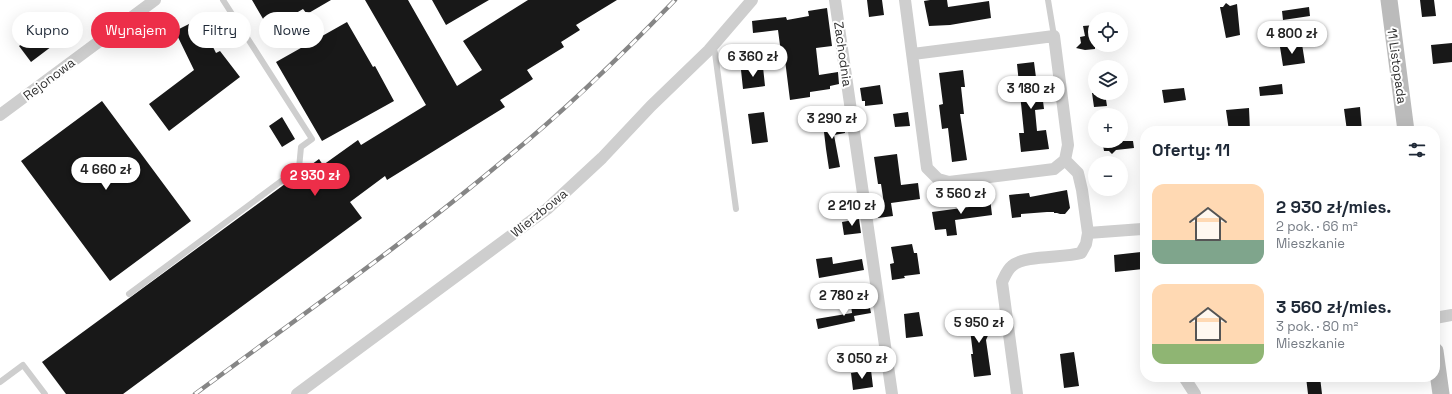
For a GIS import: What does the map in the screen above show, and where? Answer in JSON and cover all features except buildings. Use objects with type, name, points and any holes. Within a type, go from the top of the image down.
[{"type":"main road","name":"11 Listopada","points":[[1389,0],[1405,126]]},
{"type":"main road","points":[[1439,382],[1441,394]]},
{"type":"street","name":"Rejonowa","points":[[0,116],[155,0]]},
{"type":"street","name":"Wierzbowa","points":[[298,394],[547,209],[602,158],[651,106],[712,46],[752,0]]},
{"type":"street","name":"Zachodnia","points":[[835,0],[892,394]]},
{"type":"street","points":[[905,0],[927,168],[938,179],[949,182],[1054,169],[1065,160],[1068,145],[1054,36],[913,54]]},
{"type":"street","points":[[1017,394],[1002,282],[1006,272],[1011,266],[1020,261],[1081,253],[1086,244],[1088,233],[1078,172],[1065,160]]},
{"type":"street","points":[[1088,233],[1140,229]]},
{"type":"street","points":[[1440,317],[1452,315]]},
{"type":"street","points":[[1187,382],[1194,394]]},
{"type":"lane","points":[[129,294],[299,168],[301,147],[312,139],[223,0]]},
{"type":"lane","points":[[1048,0],[1054,36]]},
{"type":"lane","points":[[712,46],[715,53],[736,209]]},
{"type":"lane","points":[[0,382],[23,365],[45,394]]},
{"type":"railway","points":[[195,394],[429,221],[467,191],[549,122],[592,83],[675,0]]}]
